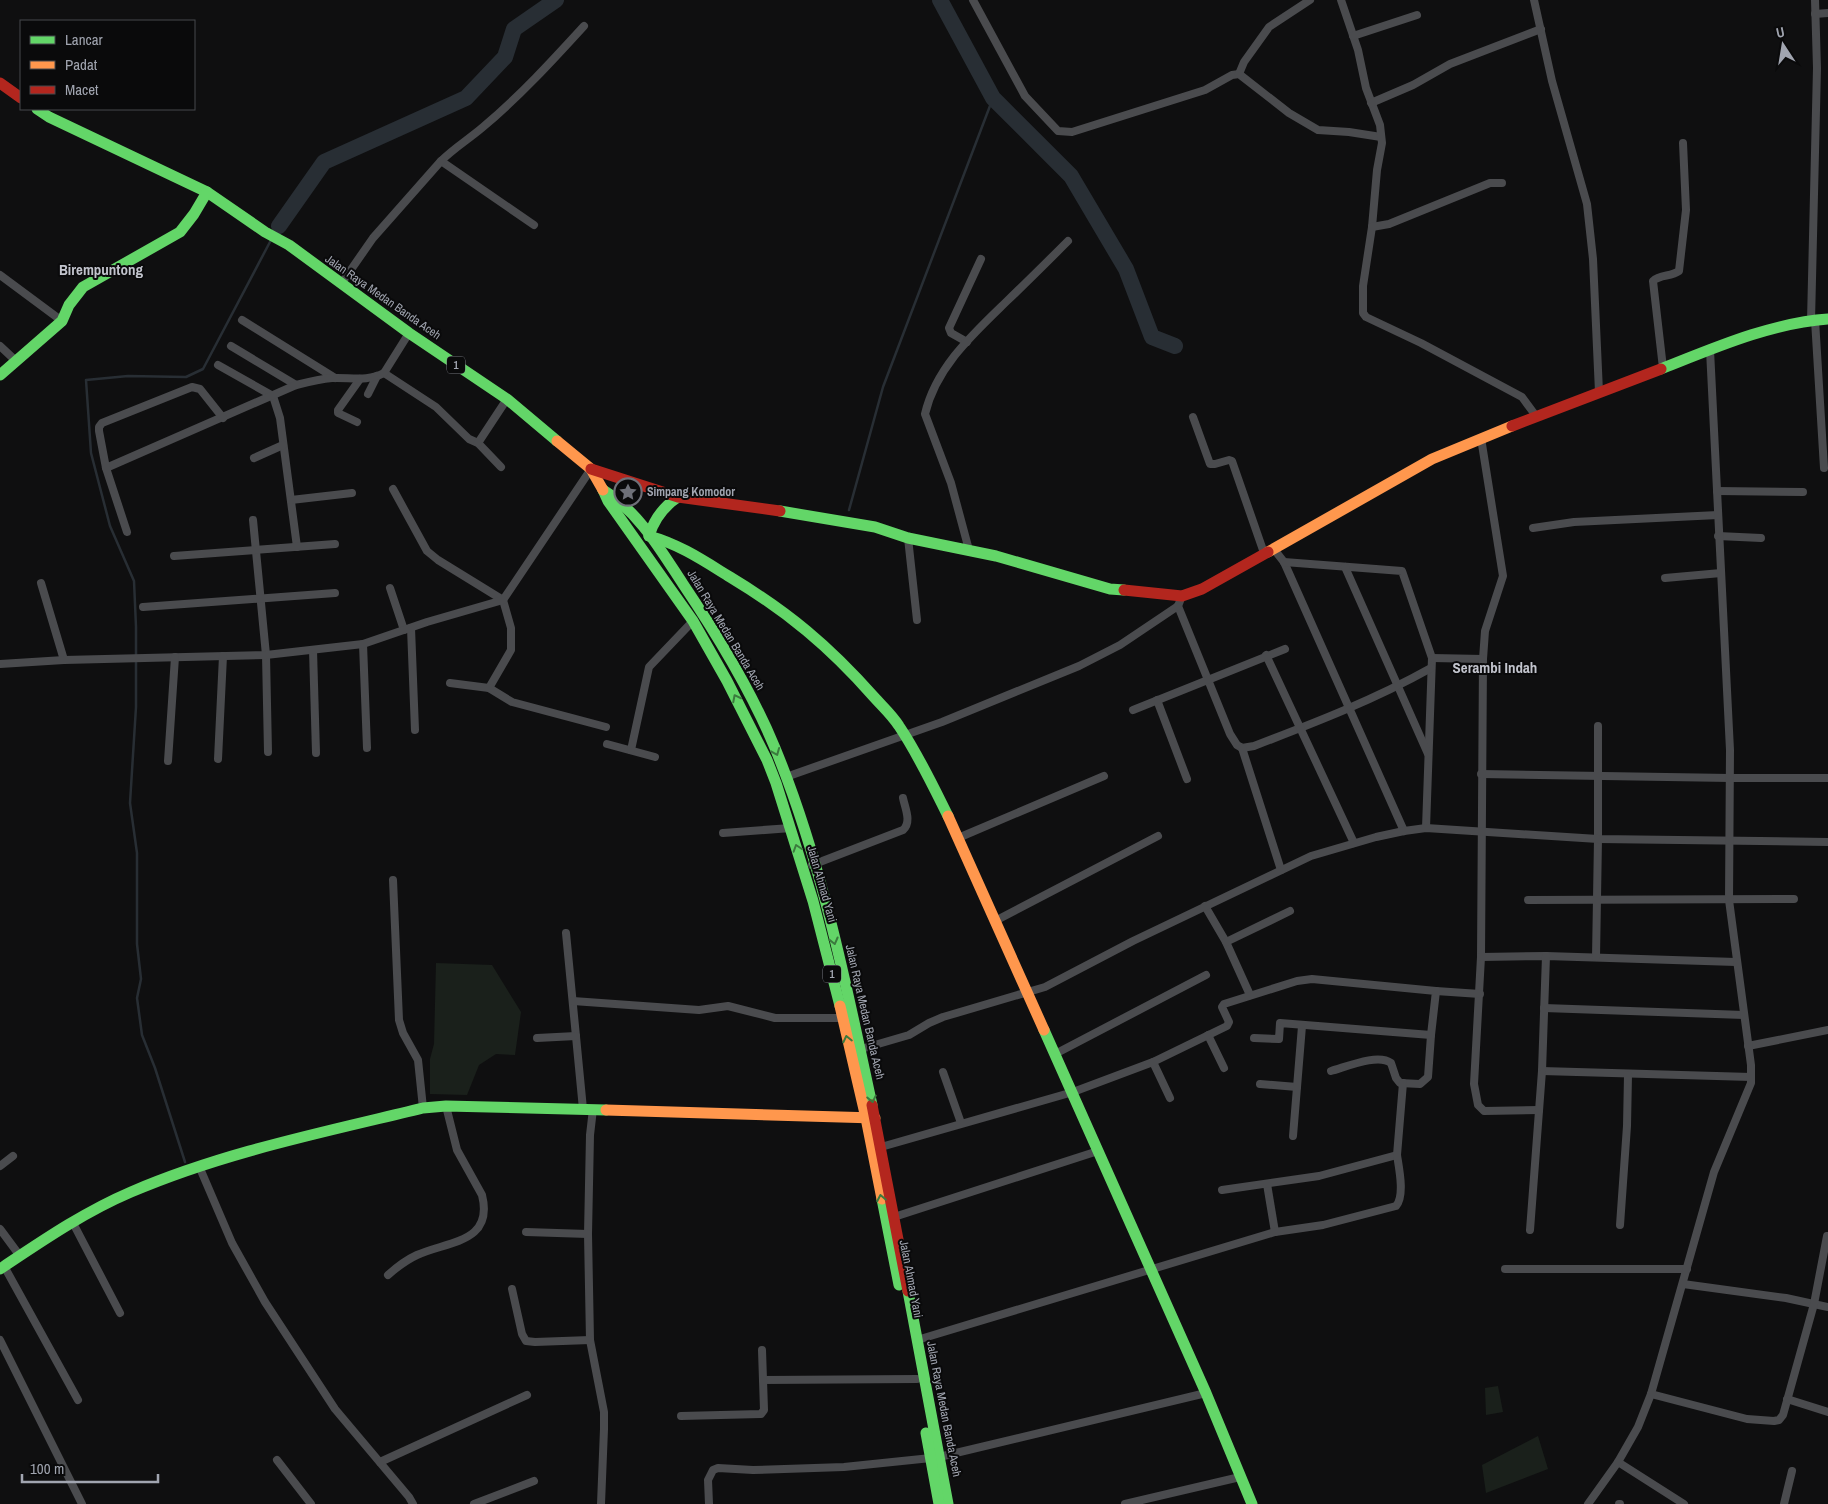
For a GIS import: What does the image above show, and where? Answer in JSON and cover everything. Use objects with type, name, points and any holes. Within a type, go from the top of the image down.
[{"type":"main road","points":[[0,83],[20,97]]},
{"type":"main road","name":"Jalan Raya Medan Banda Aceh","points":[[39,110],[207,192],[298,252],[409,333],[507,399],[591,469],[603,490],[616,497],[649,536],[695,601],[736,669],[774,747],[786,777],[860,1049],[871,1118],[881,1147],[917,1340],[935,1458],[948,1504]]},
{"type":"main road","points":[[0,375],[62,321],[69,305],[83,288],[180,232],[194,214],[207,192]]},
{"type":"main road","points":[[591,469],[678,497],[815,516],[875,527],[908,538],[996,556],[1110,589],[1180,601],[1432,459],[1536,416],[1710,350],[1770,330],[1813,320],[1828,319]]},
{"type":"main road","name":"Jalan Ahmad Yani","points":[[603,490],[608,501],[693,621],[727,681],[767,760],[791,828],[809,866],[843,1018],[871,1118],[917,1379],[935,1458],[939,1504]]},
{"type":"main road","points":[[678,497],[666,504],[661,510],[651,527],[649,536],[663,539],[680,547],[749,587],[813,633],[857,675],[905,734],[958,838],[1026,994],[1055,1054],[1206,1392],[1252,1504]]},
{"type":"main road","points":[[2,1268],[93,1211],[130,1192],[193,1168],[258,1148],[423,1108],[446,1106],[588,1109],[727,1116],[871,1118]]},
{"type":"street","points":[[973,0],[1025,96],[1058,131],[1072,132],[1081,130],[1210,89],[1232,75],[1239,74],[1289,114],[1318,130],[1381,137]]},
{"type":"street","points":[[1239,74],[1244,62],[1269,27],[1310,0]]},
{"type":"street","points":[[1340,0],[1353,36],[1370,103],[1380,125],[1382,142],[1363,286],[1363,312],[1366,317],[1421,343],[1522,397],[1536,416]]},
{"type":"street","points":[[1534,0],[1552,81],[1587,204],[1593,259],[1599,392]]},
{"type":"street","points":[[1815,0],[1813,320],[1824,468]]},
{"type":"street","points":[[1815,14],[1828,13]]},
{"type":"street","points":[[1353,36],[1417,15]]},
{"type":"street","points":[[341,284],[373,238],[449,153],[484,127],[540,75],[584,26]]},
{"type":"street","points":[[1370,103],[1413,85],[1450,64],[1541,29]]},
{"type":"street","points":[[1663,368],[1653,281],[1658,277],[1674,274],[1679,271],[1686,210],[1683,144]]},
{"type":"street","points":[[441,162],[534,225]]},
{"type":"street","points":[[1372,228],[1389,224],[1490,184],[1502,183]]},
{"type":"street","points":[[969,550],[951,483],[925,414],[934,386],[950,360],[1068,241]]},
{"type":"street","points":[[967,342],[951,334],[949,328],[981,259]]},
{"type":"street","points":[[0,275],[62,321]]},
{"type":"street","points":[[242,320],[335,378]]},
{"type":"street","points":[[368,394],[409,333]]},
{"type":"street","points":[[0,346],[16,362]]},
{"type":"street","points":[[231,346],[296,385]]},
{"type":"street","points":[[1588,1504],[1618,1462],[1638,1427],[1651,1394],[1714,1172],[1751,1083],[1748,1046],[1728,900],[1730,750],[1710,350]]},
{"type":"street","points":[[218,365],[273,396],[280,418],[297,546]]},
{"type":"street","points":[[106,468],[296,385],[316,380],[335,378],[360,379],[380,375],[436,407],[469,439],[478,443],[501,467]]},
{"type":"street","points":[[357,422],[338,413],[338,410],[360,379]]},
{"type":"street","points":[[127,532],[106,468],[99,431],[102,423],[192,387],[200,390],[223,418]]},
{"type":"street","points":[[478,443],[507,399]]},
{"type":"street","points":[[1193,417],[1210,464],[1232,461],[1269,550],[1284,562],[1404,831]]},
{"type":"street","points":[[1481,438],[1503,576],[1485,631],[1483,659],[1480,832],[1481,957],[1474,1084],[1478,1105],[1484,1111],[1539,1110]]},
{"type":"street","points":[[254,458],[283,445]]},
{"type":"street","points":[[0,664],[64,660],[266,655],[363,644],[503,600],[591,469]]},
{"type":"street","points":[[393,489],[427,551],[438,560],[503,600],[511,628],[511,650],[489,688]]},
{"type":"street","points":[[1717,491],[1804,492]]},
{"type":"street","points":[[291,500],[352,494]]},
{"type":"street","points":[[1533,528],[1574,522],[1718,515]]},
{"type":"street","points":[[253,520],[266,655],[268,752]]},
{"type":"street","points":[[1718,536],[1761,538]]},
{"type":"street","points":[[908,538],[918,620]]},
{"type":"street","points":[[174,556],[335,544]]},
{"type":"street","points":[[1284,562],[1402,571],[1432,658],[1426,828]]},
{"type":"street","points":[[1345,567],[1429,757]]},
{"type":"street","points":[[1665,578],[1720,573]]},
{"type":"street","points":[[41,583],[64,660]]},
{"type":"street","points":[[390,588],[407,629],[415,730]]},
{"type":"street","points":[[143,607],[335,593]]},
{"type":"street","points":[[786,777],[942,722],[1079,666],[1120,645],[1180,601],[1230,734],[1237,745],[1242,748],[1281,870]]},
{"type":"street","points":[[631,750],[649,667],[693,621]]},
{"type":"street","points":[[363,644],[367,748]]},
{"type":"street","points":[[1133,710],[1266,655],[1286,649]]},
{"type":"street","points":[[313,650],[316,753]]},
{"type":"street","points":[[1266,655],[1354,843]]},
{"type":"street","points":[[218,759],[223,656]]},
{"type":"street","points":[[168,761],[176,658]]},
{"type":"street","points":[[1432,658],[1483,659]]},
{"type":"street","points":[[1242,748],[1254,746],[1348,709],[1398,687],[1431,668]]},
{"type":"street","points":[[450,683],[489,688],[512,702],[606,727]]},
{"type":"street","points":[[1157,700],[1187,779]]},
{"type":"street","points":[[1596,957],[1598,901],[1598,726]]},
{"type":"street","points":[[607,744],[655,757]]},
{"type":"street","points":[[1481,774],[1828,778]]},
{"type":"street","points":[[958,838],[1104,776]]},
{"type":"street","points":[[809,866],[903,830],[908,822],[903,798]]},
{"type":"street","points":[[723,833],[791,828]]},
{"type":"street","points":[[860,1049],[909,1035],[943,1017],[1026,994],[1056,982],[1133,941],[1311,856],[1404,831],[1426,828],[1598,839],[1828,842]]},
{"type":"street","points":[[995,921],[1158,836]]},
{"type":"street","points":[[393,880],[399,1020],[418,1060],[423,1108]]},
{"type":"street","points":[[1528,900],[1794,899]]},
{"type":"street","points":[[1205,906],[1226,942],[1250,995]]},
{"type":"street","points":[[1226,942],[1290,912]]},
{"type":"street","points":[[566,933],[576,1036],[588,1109],[590,1135],[588,1234],[590,1340],[604,1412],[601,1504]]},
{"type":"street","points":[[1481,957],[1546,956],[1736,962]]},
{"type":"street","points":[[1530,1230],[1542,1071],[1546,956]]},
{"type":"street","points":[[1055,1054],[1206,974]]},
{"type":"street","points":[[881,1147],[1072,1092],[1153,1062],[1229,1024],[1222,1006],[1296,981],[1312,979],[1480,994]]},
{"type":"street","points":[[1331,1071],[1369,1060],[1387,1060],[1391,1063],[1397,1081],[1420,1084],[1426,1080],[1436,991]]},
{"type":"street","points":[[573,1001],[699,1010],[728,1006],[775,1018],[843,1018]]},
{"type":"street","points":[[1544,1008],[1744,1015]]},
{"type":"street","points":[[1254,1038],[1279,1039],[1280,1023],[1431,1035]]},
{"type":"street","points":[[1293,1136],[1302,1026]]},
{"type":"street","points":[[1748,1046],[1828,1030]]},
{"type":"street","points":[[1208,1035],[1224,1068]]},
{"type":"street","points":[[537,1038],[576,1036]]},
{"type":"street","points":[[1153,1062],[1170,1098]]},
{"type":"street","points":[[1542,1071],[1751,1077]]},
{"type":"street","points":[[943,1072],[961,1123]]},
{"type":"street","points":[[1620,1225],[1627,1126],[1628,1074]]},
{"type":"street","points":[[917,1340],[1274,1232],[1323,1225],[1396,1206],[1401,1198],[1399,1164],[1396,1155],[1403,1083]]},
{"type":"street","points":[[1260,1084],[1297,1088]]},
{"type":"street","points":[[388,1275],[400,1265],[419,1254],[468,1237],[478,1230],[482,1224],[482,1195],[457,1150],[446,1106]]},
{"type":"street","points":[[894,1216],[1031,1174],[1098,1151]]},
{"type":"street","points":[[1222,1190],[1319,1176],[1396,1155]]},
{"type":"street","points":[[0,1166],[13,1156]]},
{"type":"street","points":[[193,1168],[232,1244],[265,1302],[335,1409],[413,1504]]},
{"type":"street","points":[[1267,1184],[1274,1232]]},
{"type":"street","points":[[73,1223],[120,1313]]},
{"type":"street","points":[[0,1229],[20,1256]]},
{"type":"street","points":[[526,1232],[588,1234]]},
{"type":"street","points":[[1651,1394],[1747,1418],[1774,1422],[1779,1420],[1783,1415],[1788,1399],[1814,1304],[1828,1236]]},
{"type":"street","points":[[2,1268],[78,1400]]},
{"type":"street","points":[[1505,1269],[1687,1269]]},
{"type":"street","points":[[1683,1284],[1786,1298],[1828,1307]]},
{"type":"street","points":[[512,1289],[522,1334],[526,1341],[590,1340]]},
{"type":"street","points":[[0,1340],[82,1504]]},
{"type":"street","points":[[682,1416],[761,1414],[764,1410],[762,1350]]},
{"type":"street","points":[[763,1380],[917,1379]]},
{"type":"street","points":[[708,1504],[708,1480],[713,1470],[718,1468],[753,1470],[844,1467],[935,1458],[1206,1392]]},
{"type":"street","points":[[380,1462],[527,1395]]},
{"type":"street","points":[[1788,1399],[1828,1412]]},
{"type":"street","points":[[277,1460],[311,1504]]},
{"type":"street","points":[[1618,1462],[1684,1504]]},
{"type":"street","points":[[1784,1504],[1792,1471]]},
{"type":"street","points":[[1125,1504],[1240,1477]]},
{"type":"street","points":[[474,1504],[534,1481]]},
{"type":"shaded area","points":[[436,963],[492,965],[521,1012],[515,1055],[496,1054],[479,1065],[467,1095],[430,1094],[430,1059],[434,1044]]},
{"type":"shaded area","points":[[1498,1386],[1503,1412],[1486,1415],[1485,1388]]},
{"type":"shaded area","points":[[1538,1436],[1548,1469],[1486,1493],[1482,1465]]},
{"type":"waterway","points":[[279,226],[324,162],[466,98],[505,57],[514,29],[556,0]]},
{"type":"waterway","points":[[940,0],[993,98],[1071,176],[1126,269],[1152,337],[1175,346]]},
{"type":"waterway","points":[[849,510],[883,387],[993,98]]},
{"type":"waterway","points":[[275,233],[279,226]]},
{"type":"waterway","points":[[185,1162],[155,1068],[142,1035],[137,998],[141,979],[137,944],[137,853],[130,803],[136,707],[134,581],[110,526],[91,453],[86,380],[128,376],[186,377],[203,369],[271,240]]},
{"type":"traffic: fast","points":[[38,110],[49,117],[207,192],[265,232],[289,245],[409,333],[507,399],[557,441]]},
{"type":"traffic: fast","points":[[0,375],[62,321],[69,305],[83,287],[180,232],[194,214],[207,192]]},
{"type":"traffic: fast","points":[[1661,369],[1764,331],[1807,321],[1828,319]]},
{"type":"traffic: fast","points":[[603,490],[616,499],[638,520],[657,545],[721,643],[745,684],[766,726],[792,791],[819,879],[842,969],[872,1105]]},
{"type":"traffic: fast","points":[[603,490],[608,501],[693,621],[727,681],[767,760],[813,901],[840,1006]]},
{"type":"traffic: fast","points":[[649,536],[660,514],[678,497]]},
{"type":"traffic: fast","points":[[780,511],[875,527],[908,538],[996,556],[1110,589],[1124,590]]},
{"type":"traffic: fast","points":[[649,536],[660,539],[691,554],[751,590],[771,603],[824,646],[896,722],[919,759],[948,816]]},
{"type":"traffic: fast","points":[[1044,1030],[1206,1393],[1252,1504]]},
{"type":"traffic: fast","points":[[0,1269],[64,1228],[131,1192],[202,1165],[275,1144],[423,1108],[446,1106],[606,1110]]},
{"type":"traffic: fast","points":[[882,1199],[899,1285]]},
{"type":"traffic: fast","points":[[908,1291],[948,1504]]},
{"type":"traffic: fast","points":[[926,1433],[939,1504]]},
{"type":"traffic: slow","points":[[1268,552],[1432,459],[1512,426]]},
{"type":"traffic: slow","points":[[557,441],[591,469],[603,490]]},
{"type":"traffic: slow","points":[[948,816],[1044,1030]]},
{"type":"traffic: slow","points":[[840,1006],[866,1118],[882,1199]]},
{"type":"traffic: slow","points":[[606,1110],[875,1118]]},
{"type":"traffic: jam","points":[[0,83],[20,97]]},
{"type":"traffic: jam","points":[[1512,426],[1661,369]]},
{"type":"traffic: jam","points":[[591,469],[678,497],[780,511]]},
{"type":"traffic: jam","points":[[1124,590],[1182,596],[1202,589],[1268,552]]},
{"type":"traffic: jam","points":[[872,1105],[908,1291]]},
{"type":"place","name":"Simpang Komodor","points":[[628,492]]},
{"type":"district","name":"Birempuntong","points":[[101,270]]},
{"type":"district","name":"Serambi Indah","points":[[1495,668]]}]
